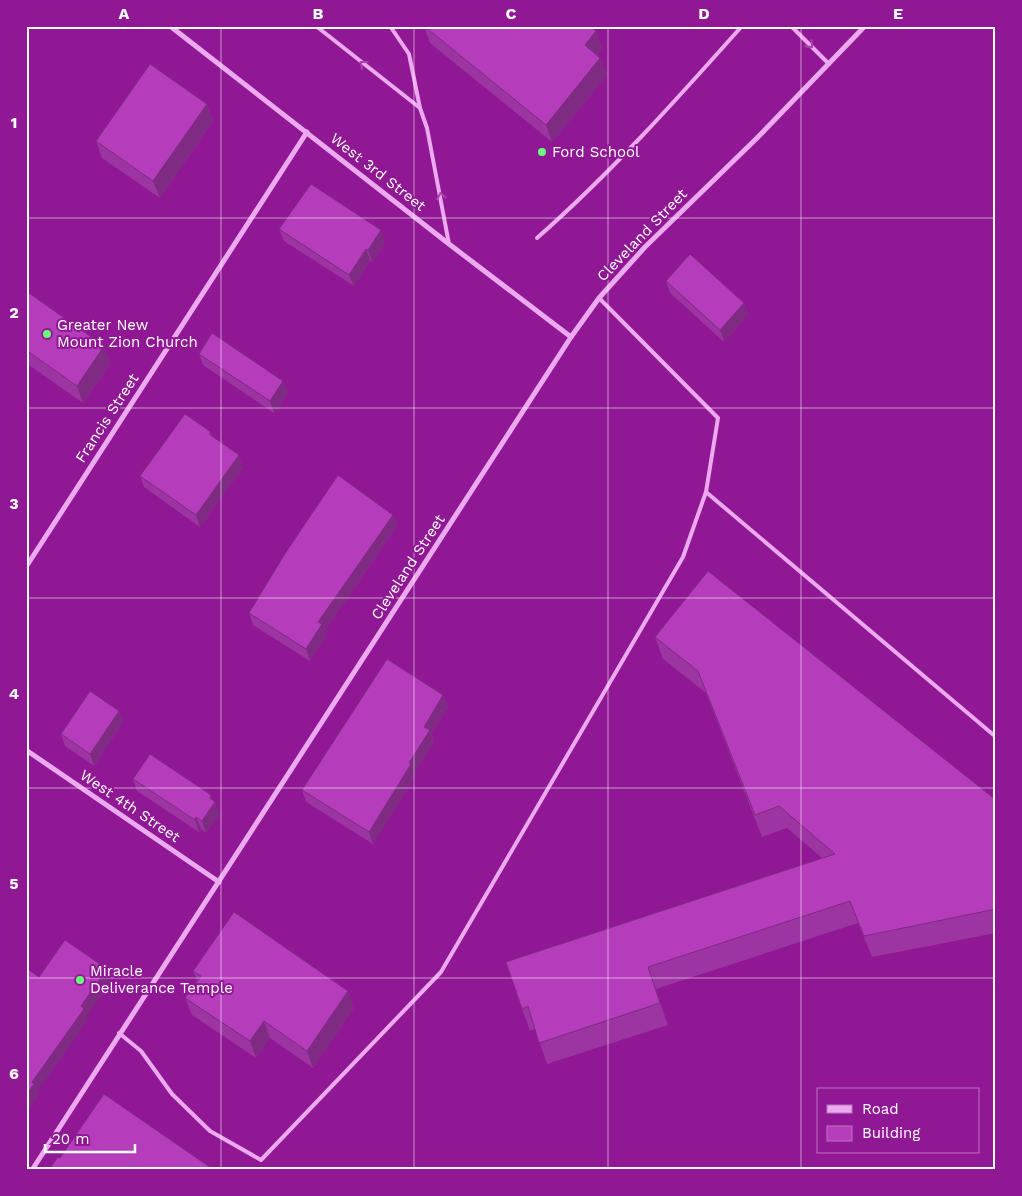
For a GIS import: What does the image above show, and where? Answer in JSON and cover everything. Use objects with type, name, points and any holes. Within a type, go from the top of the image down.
[{"type":"street","name":"West 3rd Street","points":[[170,26],[571,337]]},
{"type":"street","name":"Cleveland Street","points":[[32,1170],[571,337],[599,298],[645,247],[757,138],[865,26]]},
{"type":"street","name":"Francis Street","points":[[26,567],[307,132]]},
{"type":"street","name":"West 4th Street","points":[[26,750],[220,882]]},
{"type":"lane","points":[[316,26],[420,108]]},
{"type":"lane","points":[[390,26],[409,54],[420,108],[427,128],[449,244]]},
{"type":"lane","points":[[537,238],[575,205],[629,150],[742,26]]},
{"type":"lane","points":[[791,26],[829,64]]},
{"type":"lane","points":[[120,1033],[141,1051],[172,1094],[210,1131],[261,1160],[441,972],[683,557],[706,492],[718,418],[599,298]]},
{"type":"lane","points":[[706,492],[996,737]]},
{"type":"building","points":[[424,26],[590,26],[596,31],[585,45],[600,58],[546,125]]},
{"type":"building","points":[[150,64],[207,104],[153,181],[96,141]]},
{"type":"building","points":[[311,184],[381,230],[349,275],[279,229]]},
{"type":"building","points":[[690,254],[744,303],[720,330],[666,281]]},
{"type":"building","name":"Greater New Mount Zion Church","points":[[26,291],[104,346],[77,386],[26,350]]},
{"type":"building","points":[[212,333],[283,381],[270,401],[199,354]]},
{"type":"building","points":[[185,414],[239,455],[196,515],[140,476]]},
{"type":"building","points":[[338,475],[393,515],[318,622],[322,624],[306,649],[249,613],[286,552]]},
{"type":"building","points":[[708,571],[996,800],[996,909],[864,936],[850,901],[648,967],[660,1003],[539,1043],[528,1006],[522,1009],[506,962],[835,854],[779,806],[755,815],[698,671],[655,637]]},
{"type":"building","points":[[387,659],[443,695],[424,727],[430,730],[369,832],[302,790]]},
{"type":"building","points":[[90,691],[119,711],[90,754],[61,734]]},
{"type":"building","points":[[150,754],[211,795],[210,798],[215,802],[202,821],[196,817],[195,820],[133,779]]},
{"type":"building","points":[[234,912],[348,991],[307,1051],[264,1021],[250,1041],[185,998],[201,976],[193,971]]},
{"type":"building","points":[[65,940],[107,969],[81,1006],[84,1009],[32,1082],[34,1084],[26,1095],[26,968],[39,977]]},
{"type":"building","points":[[104,1094],[214,1170],[49,1170],[58,1157],[60,1158]]},
{"type":"place","name":"Ford School","points":[[542,152]]},
{"type":"place","name":"Greater New Mount Zion Church","points":[[47,334]]},
{"type":"place","name":"Miracle Deliverance Temple","points":[[80,980]]}]
